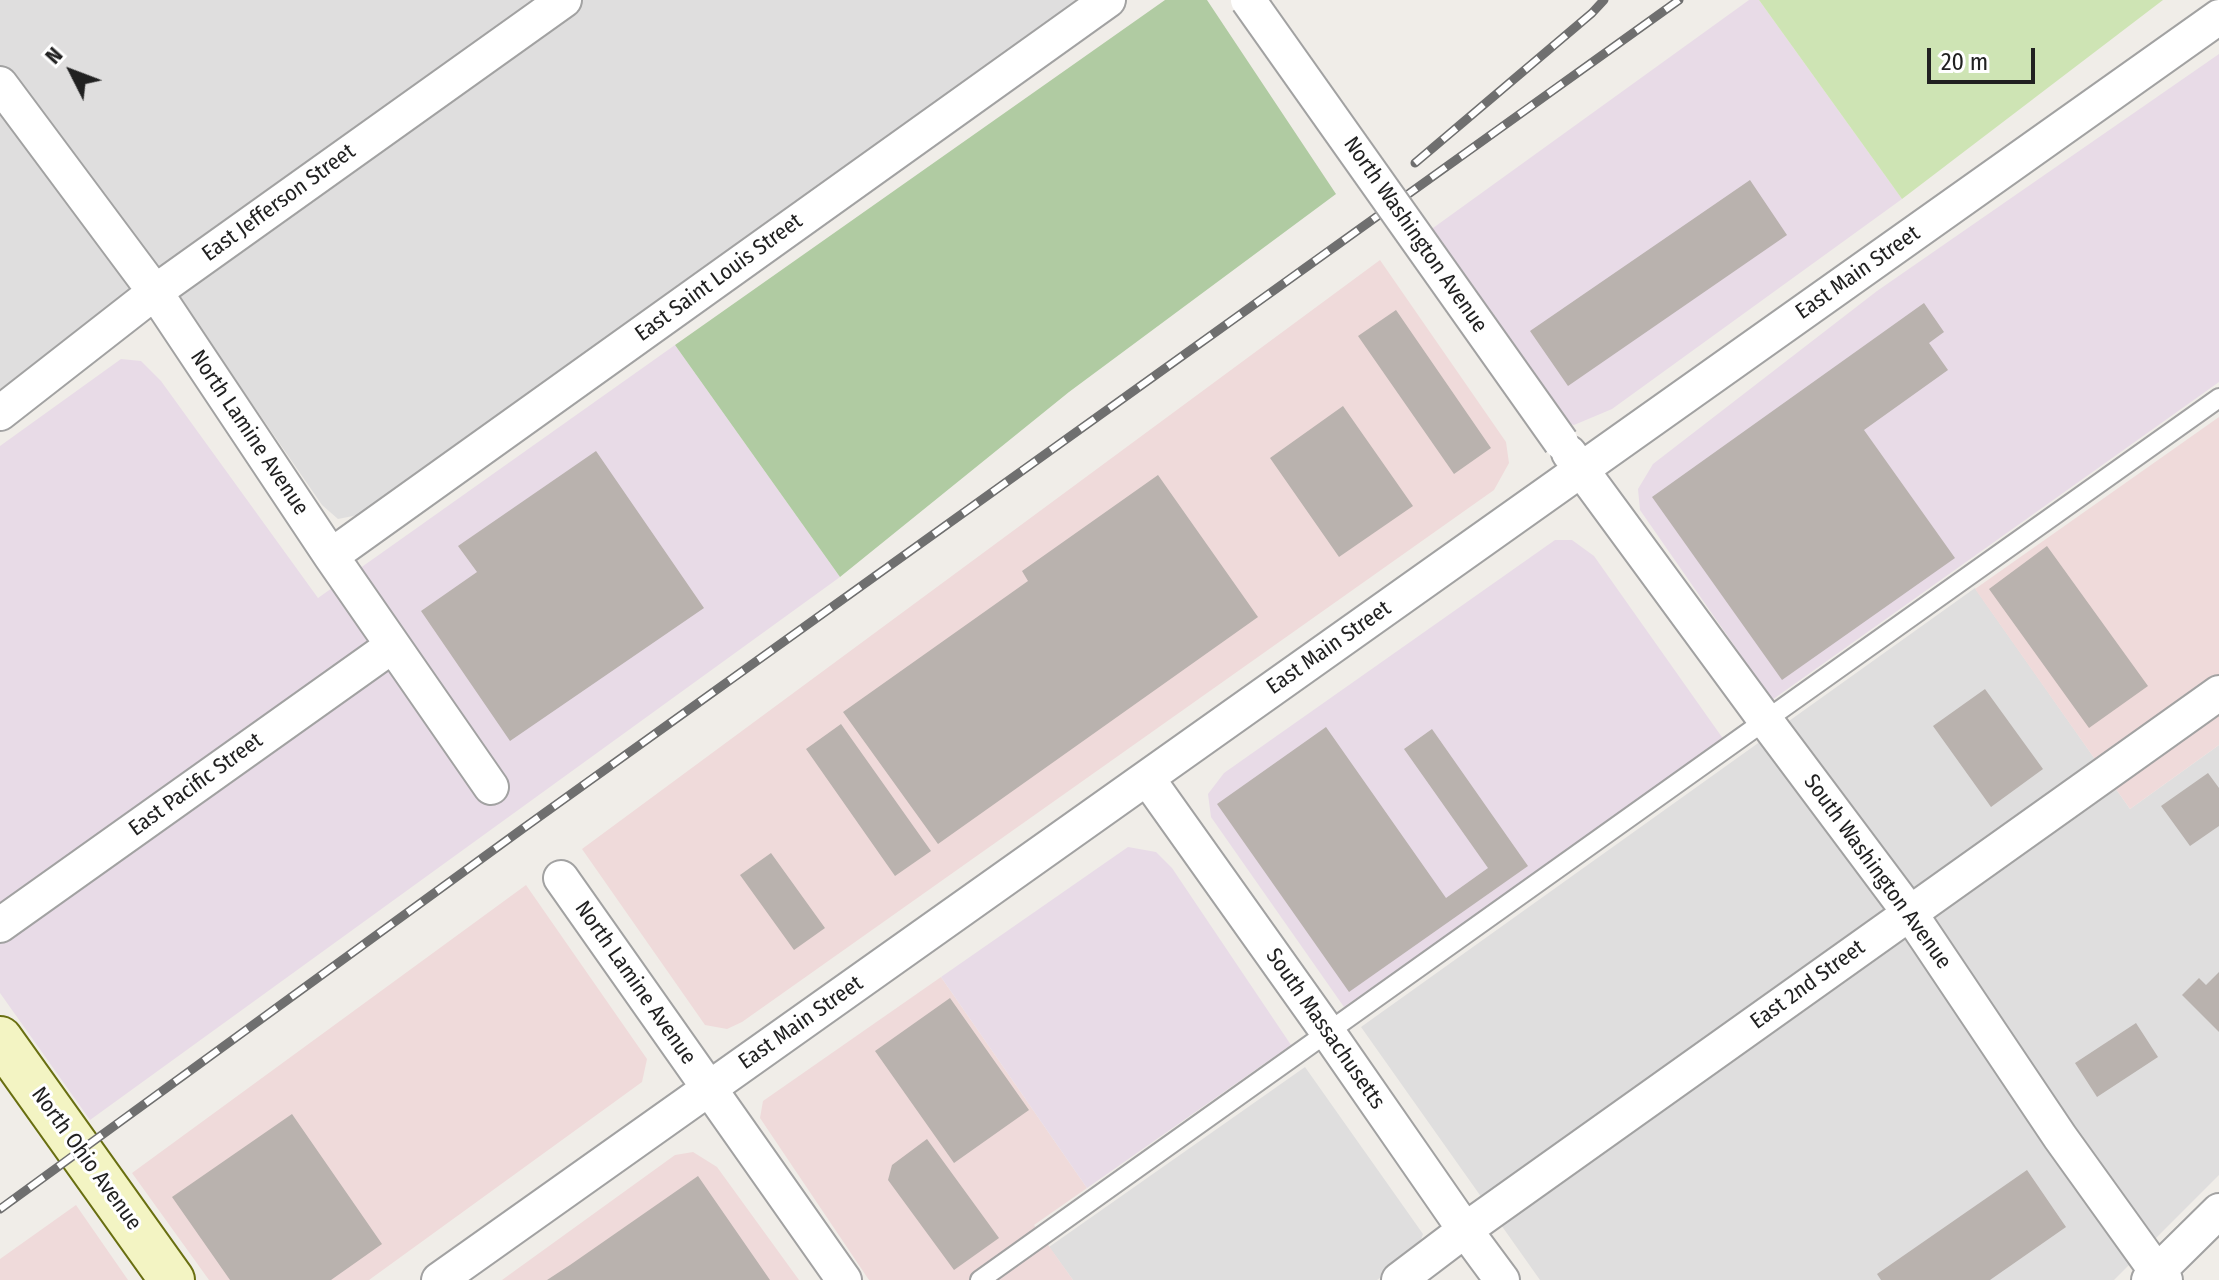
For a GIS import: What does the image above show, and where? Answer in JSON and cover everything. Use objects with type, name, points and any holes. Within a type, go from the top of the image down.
[{"type":"main road","name":"North Ohio Avenue","points":[[0,1039],[172,1280]]},
{"type":"street","name":"East Jefferson Street","points":[[0,413],[155,292],[564,0]]},
{"type":"street","name":"East Saint Louis Street","points":[[331,556],[1108,0]]},
{"type":"street","name":"North Washington Avenue","points":[[1248,0],[1580,470]]},
{"type":"street","name":"East Main Street","points":[[439,1280],[2219,17]]},
{"type":"street","name":"North Lamine Avenue","points":[[0,84],[155,292],[392,646],[491,787]]},
{"type":"street","name":"South Washington Avenue","points":[[1580,470],[1909,912],[2157,1277]]},
{"type":"street","name":"East Pacific Street","points":[[0,925],[392,646]]},
{"type":"street","name":"East 2nd Street","points":[[1399,1280],[2219,693]]},
{"type":"street","name":"South Massachusetts","points":[[1147,778],[1502,1280]]},
{"type":"street","name":"North Lamine Avenue","points":[[561,878],[844,1280]]},
{"type":"street","points":[[2157,1277],[2219,1211]]},
{"type":"lane","points":[[980,1280],[2219,398]]},
{"type":"shaded area","points":[[0,0],[1080,0],[358,515],[338,519],[322,505],[162,273],[0,389]]},
{"type":"shaded area","points":[[1749,0],[1759,0],[1902,199],[1612,409],[1574,425],[1542,416],[1415,241]]},
{"type":"shaded area","points":[[2219,54],[2219,382],[1772,700],[1640,510],[1638,489],[1653,464],[1877,291]]},
{"type":"shaded area","points":[[1380,260],[1506,442],[1509,463],[1494,490],[742,1022],[727,1029],[705,1025],[582,849]]},
{"type":"shaded area","points":[[675,345],[840,577],[90,1120],[0,993],[0,446],[121,359],[141,361],[161,381],[318,598]]},
{"type":"shaded area","points":[[2219,417],[2219,745],[2130,809],[1975,589]]},
{"type":"shaded area","points":[[1555,540],[1572,540],[1594,556],[1724,740],[1344,1007],[1211,817],[1208,794],[1224,773]]},
{"type":"shaded area","points":[[1975,588],[2130,809],[2219,745],[2219,1175],[2114,1280],[1540,1280],[1361,1027]]},
{"type":"shaded area","points":[[1128,847],[1156,852],[1172,868],[1291,1045],[1087,1188],[941,977]]},
{"type":"shaded area","points":[[526,885],[647,1059],[642,1082],[369,1280],[209,1280],[132,1173]]},
{"type":"shaded area","points":[[941,977],[1087,1188],[1034,1225],[1073,1280],[869,1280],[760,1118],[763,1101]]},
{"type":"shaded area","points":[[1305,1067],[1423,1234],[1417,1251],[1377,1280],[1073,1280],[1049,1247]]},
{"type":"shaded area","points":[[693,1152],[717,1167],[799,1280],[502,1280],[675,1155]]},
{"type":"shaded area","points":[[76,1205],[128,1280],[0,1280],[0,1259]]},
{"type":"green space","points":[[1165,0],[1207,0],[1336,194],[1069,392],[840,577],[675,345]]},
{"type":"green space","points":[[1759,0],[2163,0],[1902,199]]},
{"type":"building","points":[[1750,180],[1787,235],[1568,386],[1530,331]]},
{"type":"building","points":[[1924,303],[1944,332],[1929,343],[1948,370],[1864,430],[1955,558],[1782,680],[1652,497]]},
{"type":"building","points":[[1396,310],[1491,448],[1454,474],[1358,336]]},
{"type":"building","points":[[1343,406],[1413,506],[1339,557],[1270,458]]},
{"type":"building","points":[[596,451],[704,608],[510,741],[421,611],[477,572],[458,546]]},
{"type":"building","points":[[1158,475],[1258,617],[938,844],[843,712],[1028,581],[1022,571]]},
{"type":"building","points":[[2047,546],[2148,686],[2089,728],[1989,589]]},
{"type":"building","points":[[1985,689],[2043,769],[1991,807],[1933,726]]},
{"type":"building","points":[[841,724],[931,851],[895,876],[806,749]]},
{"type":"building","points":[[1326,727],[1446,898],[1488,868],[1404,749],[1432,729],[1528,866],[1349,992],[1217,804]]},
{"type":"building","points":[[2208,773],[2219,788],[2219,826],[2190,846],[2161,806]]},
{"type":"building","points":[[771,853],[825,928],[794,950],[740,875]]},
{"type":"building","points":[[2219,972],[2219,1032],[2182,995],[2199,978],[2206,985]]},
{"type":"building","points":[[950,998],[1029,1110],[954,1163],[875,1051]]},
{"type":"building","points":[[2136,1023],[2158,1057],[2097,1097],[2075,1063]]},
{"type":"building","points":[[292,1114],[382,1244],[331,1280],[230,1280],[172,1197]]},
{"type":"building","points":[[927,1139],[999,1238],[954,1270],[888,1180],[892,1165]]},
{"type":"building","points":[[2027,1170],[2066,1227],[1990,1280],[1881,1280],[1877,1274]]},
{"type":"building","points":[[698,1176],[770,1280],[547,1280],[570,1265]]},
{"type":"railway","points":[[1415,163],[1604,0]]},
{"type":"railway","points":[[0,1209],[525,827],[1679,0]]}]
